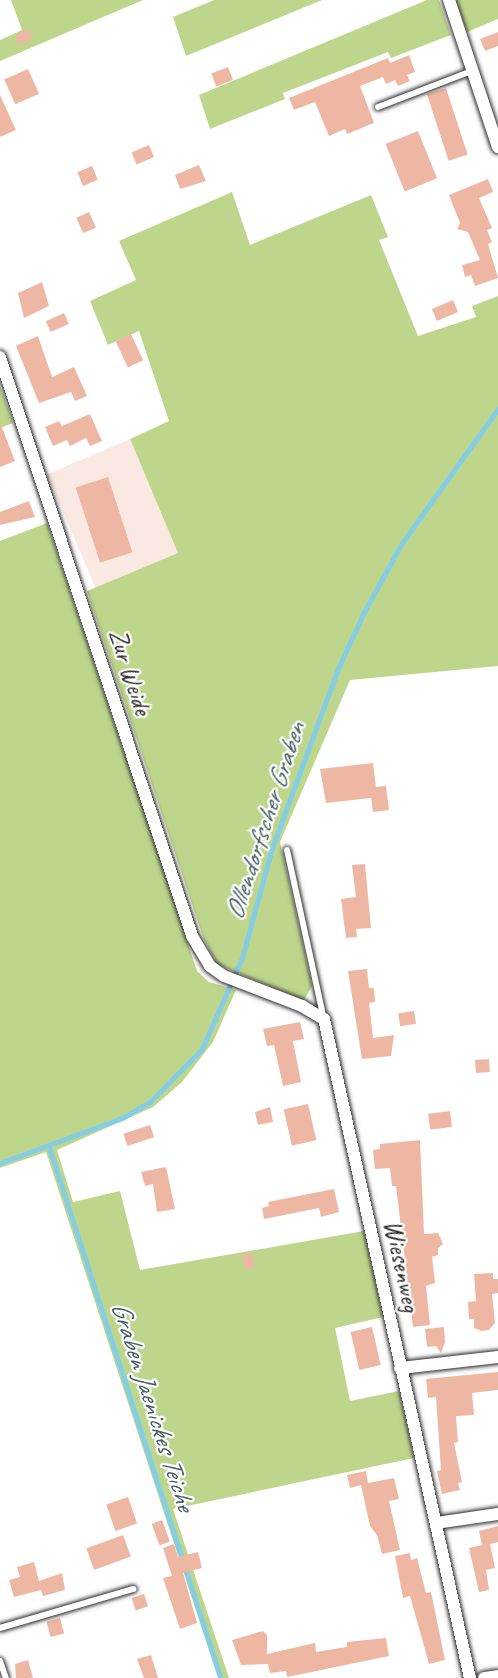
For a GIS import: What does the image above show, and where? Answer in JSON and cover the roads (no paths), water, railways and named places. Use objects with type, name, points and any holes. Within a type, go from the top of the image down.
[{"type":"street","points":[[449,0],[498,147]]},
{"type":"street","name":"Zur Weide","points":[[0,357],[192,936],[210,966],[224,976],[302,1006],[324,1019]]},
{"type":"street","name":"Wiesenweg","points":[[324,1019],[470,1678]]},
{"type":"street","points":[[400,1368],[498,1357]]},
{"type":"street","points":[[436,1523],[498,1514]]},
{"type":"street","points":[[484,1678],[498,1676]]},
{"type":"lane","points":[[378,107],[472,71]]},
{"type":"lane","name":"Wiesenweg","points":[[287,850],[324,1019]]},
{"type":"lane","points":[[0,1628],[133,1589]]},
{"type":"lane","points":[[0,1661],[6,1678]]},
{"type":"waterway","name":"Ollendorfscher Graben","points":[[0,1163],[122,1118],[150,1102],[202,1049],[242,958],[272,848],[337,671],[364,612],[402,543],[498,409]]},
{"type":"waterway","name":"Graben Jaenickes Teiche","points":[[49,1146],[221,1678]]}]
